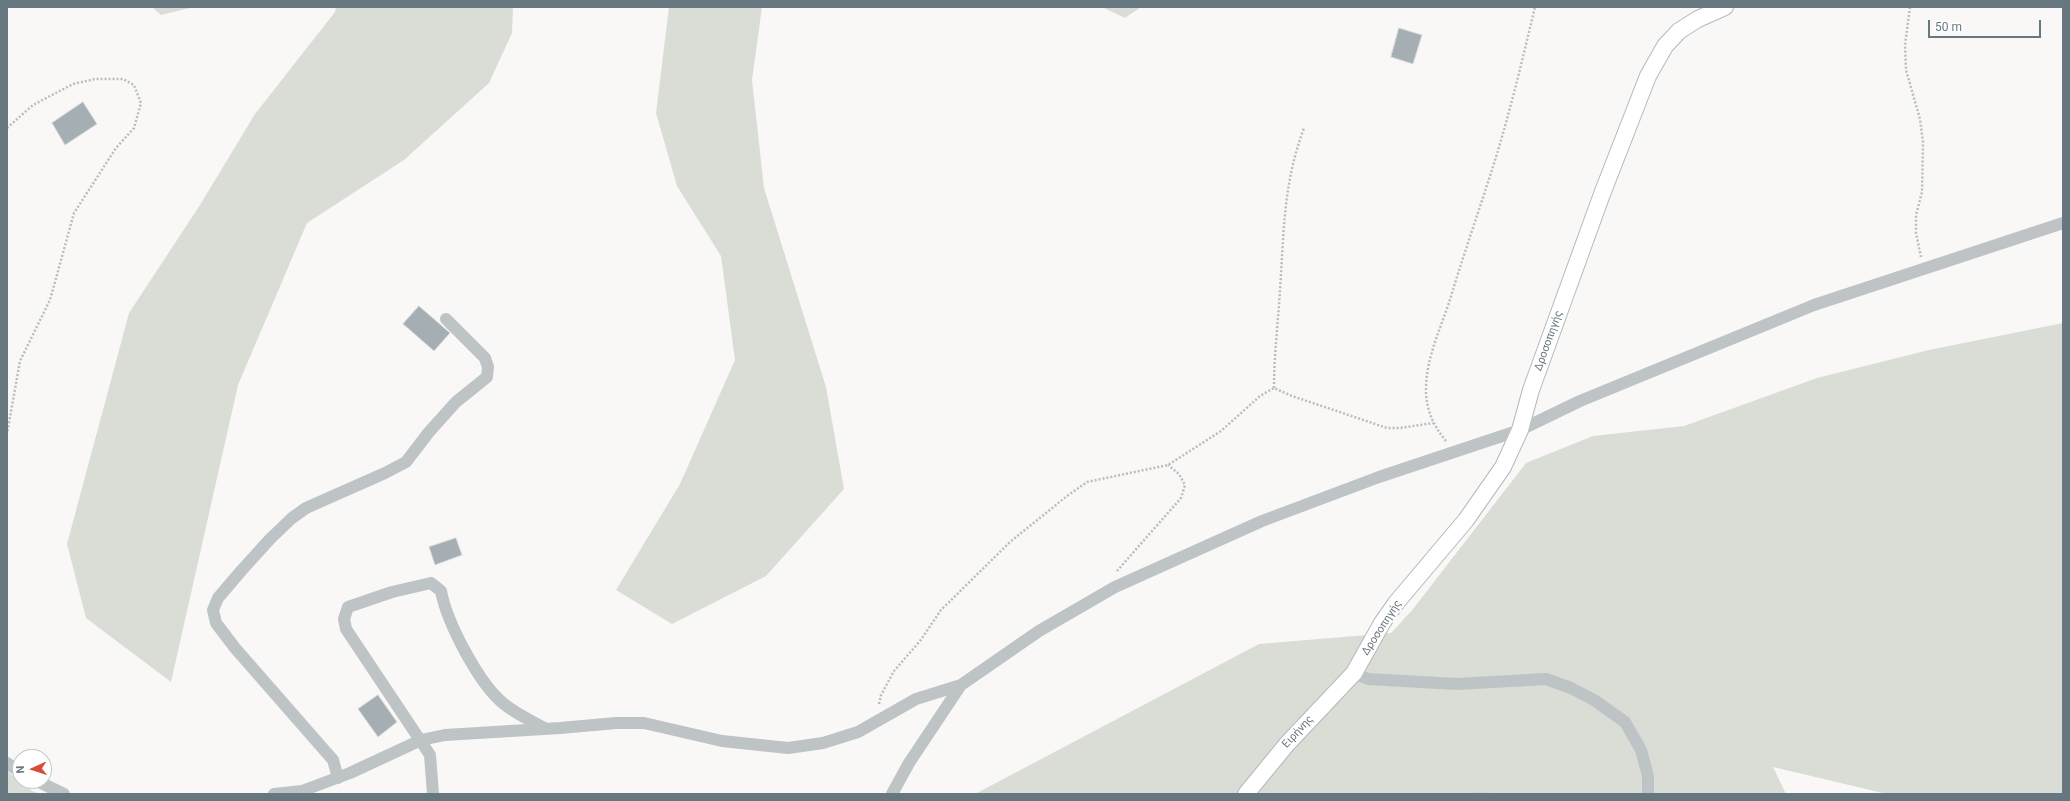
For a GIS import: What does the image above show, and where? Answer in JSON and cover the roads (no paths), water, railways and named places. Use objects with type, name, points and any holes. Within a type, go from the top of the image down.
[{"type":"street","name":"Δροσοπηγής","points":[[1354,673],[1382,623],[1396,603],[1466,520],[1503,467],[1520,430],[1531,390],[1602,194],[1648,76],[1664,46],[1679,31],[1698,19],[1725,7]]},
{"type":"street","points":[[274,794],[302,791],[338,778],[422,740],[445,735],[616,723],[644,723],[722,741],[788,748],[823,743],[858,732],[916,699],[961,685],[1039,631],[1115,588],[1262,521],[1379,477],[1520,430],[1580,401],[1807,308],[2063,224]]},
{"type":"street","points":[[338,778],[333,760],[235,648],[216,623],[213,610],[218,598],[241,571],[270,539],[292,518],[306,508],[385,473],[406,462],[429,432],[456,402],[487,377],[488,367],[485,358],[446,319]]},
{"type":"street","points":[[433,794],[430,754],[346,629],[344,618],[348,607],[392,592],[431,583],[441,591],[444,604],[452,624],[485,685],[504,704],[546,729]]},
{"type":"street","points":[[1354,673],[1368,679],[1457,684],[1546,679],[1570,688],[1594,700],[1625,722],[1641,750],[1648,776],[1648,794]]},
{"type":"street","name":"Ειρήνης","points":[[1246,794],[1287,744],[1354,673]]},
{"type":"street","points":[[892,794],[909,763],[961,685]]},
{"type":"street","points":[[52,788],[64,794]]}]
